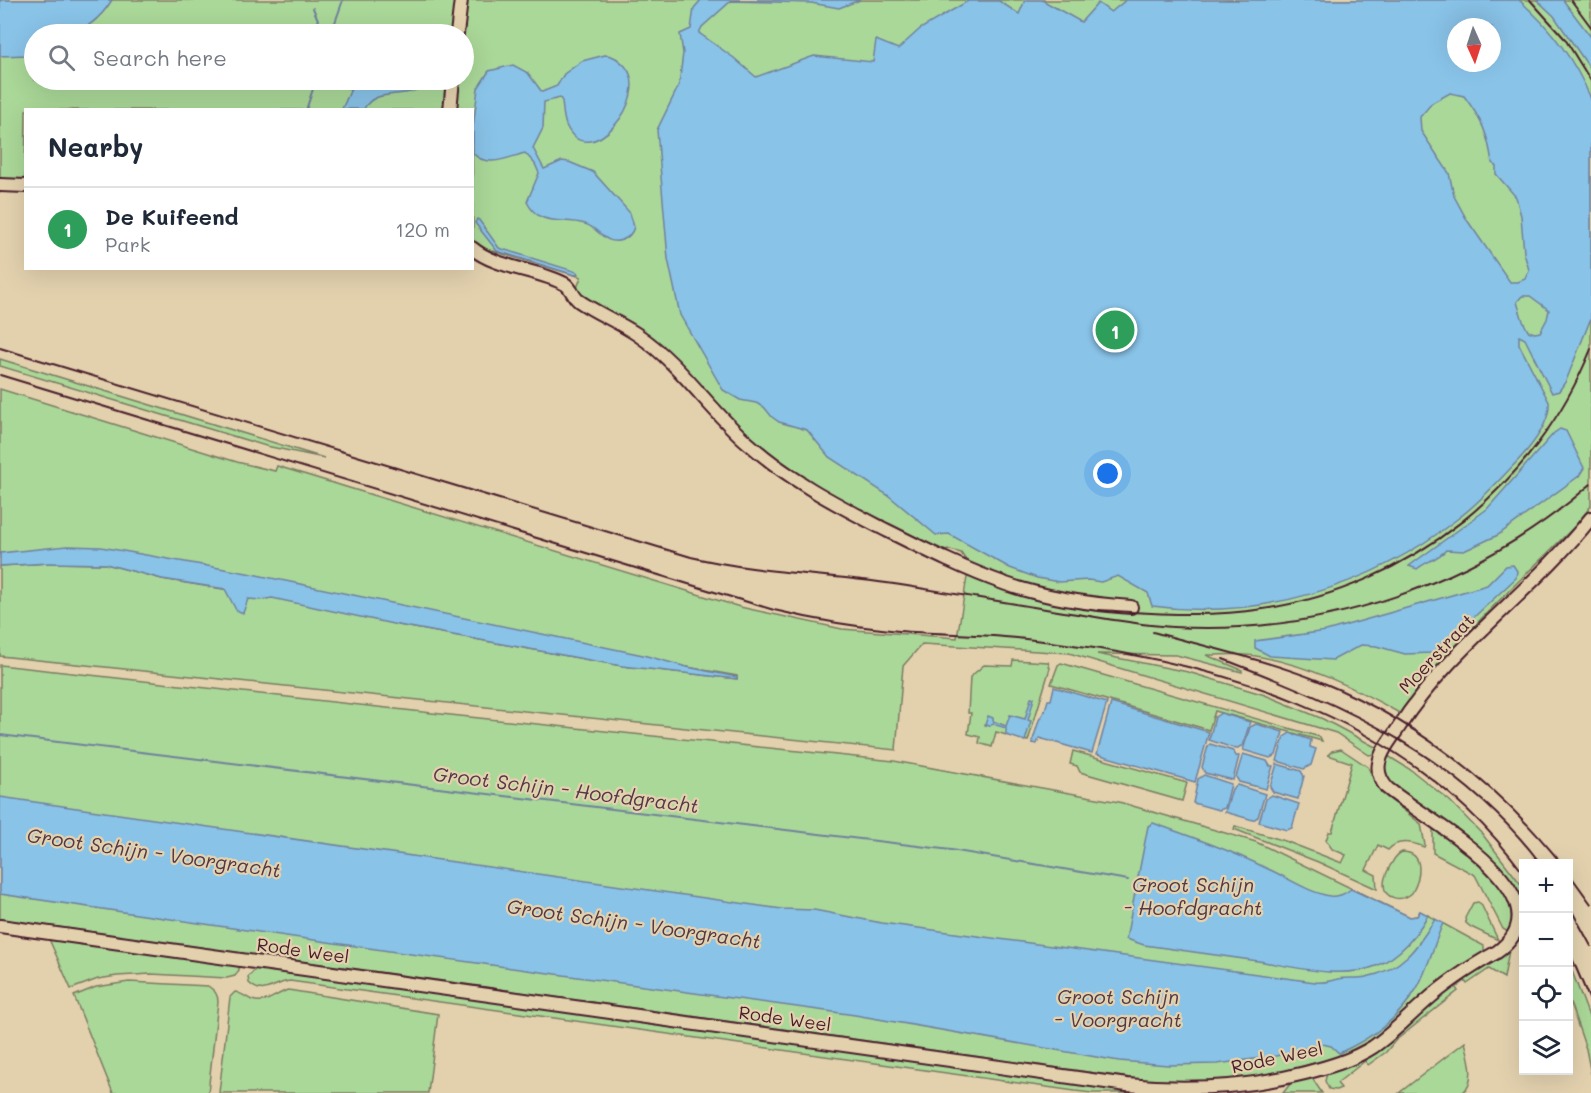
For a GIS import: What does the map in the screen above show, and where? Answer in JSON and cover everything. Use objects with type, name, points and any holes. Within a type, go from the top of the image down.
[{"type":"street","points":[[459,24],[461,0]]},
{"type":"street","points":[[450,108],[452,90]]},
{"type":"street","points":[[0,185],[24,186]]},
{"type":"street","points":[[474,249],[488,258],[567,285],[577,300],[640,336],[681,373],[725,423],[773,465],[830,501],[928,551],[1007,584],[1059,598],[1131,607]]},
{"type":"street","name":"Moerstraat","points":[[1516,927],[1517,908],[1511,891],[1500,874],[1475,852],[1387,788],[1380,776],[1379,760],[1409,710],[1434,679],[1557,557],[1591,518]]},
{"type":"street","name":"Rode Weel","points":[[0,926],[1065,1077],[1127,1085],[1190,1089],[1234,1087],[1273,1081],[1317,1070],[1359,1055],[1385,1038],[1441,989],[1506,945],[1513,937],[1516,927]]},
{"type":"green space","points":[[0,0],[1591,0],[1591,506],[1575,526],[1461,640],[1401,714],[1367,695],[1313,671],[1256,656],[1206,655],[1242,670],[1242,672],[1176,655],[1097,654],[1188,672],[1265,695],[1323,719],[1379,749],[1369,755],[1336,733],[1069,653],[922,644],[903,666],[896,750],[0,656],[0,566],[49,563],[106,564],[162,579],[241,592],[145,560],[0,558],[0,389],[237,462],[275,471],[277,466],[740,607],[842,629],[957,638],[969,565],[961,553],[950,550],[938,551],[867,516],[782,468],[720,411],[654,338],[575,294],[581,277],[476,246],[474,244],[474,108],[24,108],[24,182],[0,181]],"holes":[[[393,624],[737,676],[737,679],[622,666]]]},
{"type":"green space","points":[[0,359],[324,458],[266,446],[0,366]]},
{"type":"green space","points":[[1013,660],[1048,662],[1050,668],[1028,741],[996,732],[992,747],[979,743],[980,737],[968,734],[971,713],[968,713],[970,677],[984,665],[1012,666]]},
{"type":"green space","points":[[1061,663],[1320,737],[1322,741],[1215,711],[1209,730],[1051,684],[1058,665]]},
{"type":"green space","points":[[0,665],[894,761],[1119,802],[1256,842],[1410,917],[1417,916],[1420,911],[1484,946],[1484,954],[1436,988],[1371,1040],[1338,1057],[1261,1077],[1225,1082],[1159,1082],[0,919]]},
{"type":"green space","points":[[1341,749],[1368,767],[1382,793],[1421,824],[1424,847],[1405,842],[1396,844],[1388,850],[1378,845],[1366,870],[1376,875],[1377,889],[1318,862],[1234,829],[1235,826],[1285,841],[1342,863],[1346,855],[1332,849],[1326,840],[1329,832],[1332,832],[1352,763],[1328,755],[1332,751]]},
{"type":"green space","points":[[1073,751],[1187,783],[1182,801],[1080,772],[1077,766],[1070,764]]},
{"type":"green space","points":[[1388,756],[1411,770],[1450,801],[1483,835],[1519,882],[1519,894],[1499,869],[1466,839],[1395,789],[1386,779],[1382,765]]},
{"type":"green space","points":[[1433,830],[1476,860],[1499,883],[1507,897],[1511,912],[1511,929],[1508,932],[1503,929],[1475,875],[1433,853]]},
{"type":"green space","points":[[1402,852],[1415,856],[1418,861],[1419,874],[1412,893],[1403,898],[1394,898],[1387,893],[1384,884],[1388,870],[1395,858]]},
{"type":"green space","points":[[1478,902],[1498,940],[1466,923],[1465,918],[1473,903]]},
{"type":"green space","points":[[49,939],[239,966],[239,970],[235,976],[227,978],[151,974],[117,976],[98,979],[71,989]]},
{"type":"green space","points":[[1509,950],[1504,978],[1489,969],[1467,984],[1465,981],[1456,988],[1458,991],[1395,1041],[1386,1052],[1368,1065],[1365,1061],[1337,1083],[1341,1088],[1329,1089],[1325,1081],[1327,1073],[1468,974]]},
{"type":"green space","points":[[256,969],[1152,1093],[1075,1091],[290,981],[259,989],[249,983],[248,977]]},
{"type":"green space","points":[[1573,974],[1591,1022],[1591,1074],[1586,1049],[1573,1012]]},
{"type":"green space","points":[[129,982],[208,986],[216,993],[218,1002],[208,1093],[113,1093],[74,996],[96,987]]},
{"type":"green space","points":[[288,990],[438,1014],[428,1093],[219,1093],[230,997],[235,992],[252,1000],[262,1001]]},
{"type":"green space","points":[[1465,1042],[1471,1076],[1467,1088],[1462,1093],[1399,1093]]},
{"type":"green space","points":[[1312,1078],[1322,1093],[1283,1093],[1291,1083]]},
{"type":"water","points":[[0,0],[112,0],[104,12],[90,24],[24,24],[24,55],[0,56]]},
{"type":"water","points":[[701,0],[860,0],[839,8],[811,3],[731,1],[702,27],[699,33],[756,77],[814,56],[873,62],[876,40],[898,49],[920,29],[968,1],[999,1],[1019,14],[1025,0],[1042,0],[1081,22],[1098,3],[1111,12],[1126,0],[1519,0],[1542,22],[1561,45],[1578,71],[1591,99],[1591,318],[1566,381],[1559,391],[1552,393],[1525,339],[1519,336],[1519,344],[1549,402],[1546,420],[1536,439],[1470,509],[1423,543],[1388,563],[1351,580],[1313,593],[1273,603],[1233,608],[1192,609],[1152,606],[1148,593],[1118,576],[1101,582],[1088,580],[1059,582],[1037,578],[1010,568],[949,534],[936,535],[889,496],[829,457],[807,430],[779,422],[764,407],[740,400],[723,390],[680,315],[668,259],[657,130],[679,85],[683,53],[680,34],[691,29],[694,8]],"holes":[[[1450,93],[1464,96],[1480,120],[1492,163],[1496,166],[1496,174],[1516,197],[1521,216],[1524,253],[1529,270],[1525,279],[1518,282],[1510,282],[1467,220],[1454,196],[1449,173],[1421,131],[1420,117],[1432,103]],[[1522,296],[1530,296],[1549,310],[1540,332],[1528,331],[1517,302]]]},
{"type":"water","points":[[1537,0],[1563,0],[1591,37],[1591,70],[1554,16]]},
{"type":"water","points":[[608,55],[625,66],[631,79],[631,95],[624,111],[614,126],[602,136],[588,141],[576,138],[566,125],[560,98],[544,102],[543,128],[533,148],[544,169],[562,161],[593,172],[630,213],[634,227],[630,235],[622,240],[611,241],[585,224],[545,219],[532,210],[527,202],[539,173],[535,164],[525,153],[491,161],[478,158],[474,154],[474,120],[478,88],[489,71],[513,65],[528,73],[542,92],[557,86],[564,74],[582,61]]},
{"type":"water","points":[[351,90],[416,90],[375,98],[365,108],[342,108]]},
{"type":"water","points":[[477,219],[499,248],[578,274],[497,251],[475,223]]},
{"type":"water","points":[[1560,429],[1566,431],[1584,468],[1579,476],[1498,535],[1464,551],[1446,550],[1417,569],[1409,566],[1487,509]]},
{"type":"water","points":[[67,546],[101,547],[247,573],[643,655],[737,677],[737,679],[622,666],[393,624],[272,598],[248,599],[243,613],[236,610],[225,589],[162,579],[106,564],[49,563],[0,566],[0,553]]},
{"type":"water","points":[[1513,565],[1517,571],[1516,578],[1432,653],[1405,654],[1376,646],[1361,645],[1333,660],[1270,656],[1255,648],[1255,641],[1326,631],[1487,585],[1506,566]]},
{"type":"water","points":[[1054,687],[1107,703],[1092,753],[1039,738],[1037,744],[1032,743],[1039,720],[1048,700],[1051,700]]},
{"type":"water","points":[[1031,698],[1034,698],[1028,720],[1031,721],[1025,741],[1006,735],[1006,728],[993,724],[985,725],[988,716],[993,718],[993,721],[1006,726],[1010,715],[1025,719]]},
{"type":"water","points":[[1111,703],[1209,732],[1195,782],[1097,754]]},
{"type":"water","points":[[1221,713],[1250,722],[1243,745],[1236,749],[1209,740],[1215,717]]},
{"type":"water","points":[[1256,724],[1283,732],[1276,755],[1270,758],[1243,750],[1250,727]]},
{"type":"water","points":[[1290,733],[1311,740],[1310,747],[1316,749],[1311,765],[1304,769],[1277,761],[1284,737]]},
{"type":"water","points":[[1210,744],[1233,751],[1236,756],[1239,756],[1233,780],[1205,773],[1202,767]]},
{"type":"water","points":[[1243,754],[1267,761],[1270,766],[1273,766],[1266,789],[1239,782],[1236,777]]},
{"type":"water","points":[[1277,764],[1301,771],[1304,776],[1298,799],[1273,792],[1270,787]]},
{"type":"water","points":[[1204,775],[1231,784],[1225,808],[1219,810],[1193,803],[1198,779]]},
{"type":"water","points":[[1237,785],[1265,794],[1258,817],[1253,820],[1225,812],[1232,789]]},
{"type":"water","points":[[1272,795],[1299,804],[1292,828],[1287,830],[1259,822],[1266,799]]},
{"type":"water","name":"Groot Schijn - Voorgracht","points":[[0,797],[782,909],[814,910],[882,923],[1315,982],[1379,974],[1407,956],[1435,919],[1443,923],[1428,965],[1410,999],[1383,1027],[1339,1053],[1331,1046],[1322,1044],[1276,1056],[1217,1064],[1168,1065],[1119,1061],[855,1015],[396,952],[0,894]]},
{"type":"water","name":"Groot Schijn - Hoofdgracht","points":[[1153,823],[1239,855],[1322,894],[1336,896],[1351,889],[1410,917],[1417,916],[1420,911],[1428,915],[1418,931],[1393,957],[1376,966],[1348,972],[1302,969],[1144,945],[1126,939],[1148,826]]},
{"type":"waterway","points":[[335,24],[343,0]]},
{"type":"waterway","points":[[313,8],[320,24]]},
{"type":"waterway","points":[[307,108],[313,90]]},
{"type":"waterway","name":"Groot Schijn - Hoofdgracht","points":[[0,735],[951,850],[1128,880]]},
{"type":"railway","points":[[1530,0],[1565,39],[1591,81]]},
{"type":"railway","points":[[1571,0],[1591,27]]},
{"type":"railway","points":[[0,348],[691,557],[745,567],[880,582],[1160,626],[1230,628],[1286,623],[1342,612],[1396,596],[1448,576],[1499,550],[1547,519],[1591,484]]},
{"type":"railway","points":[[1099,610],[1201,614],[1263,609],[1317,597],[1368,578],[1416,553],[1461,522],[1502,486],[1537,444],[1567,399],[1591,349]]},
{"type":"railway","points":[[0,375],[774,610],[820,620],[883,629],[1002,637],[1089,647],[1160,660],[1230,678],[1298,702],[1362,733],[1422,771],[1476,818],[1519,868]]},
{"type":"railway","points":[[1153,632],[1299,673],[1388,715],[1421,735],[1482,781],[1510,807],[1558,859]]},
{"type":"railway","points":[[1223,659],[1356,716],[1437,764],[1474,793],[1509,826],[1537,859]]},
{"type":"railway","points":[[1573,879],[1591,904]]},
{"type":"railway","points":[[1573,913],[1591,946]]},
{"type":"railway","points":[[1573,961],[1591,1003]]},
{"type":"place","name":"De Kuifeend","points":[[1115,330]]}]
